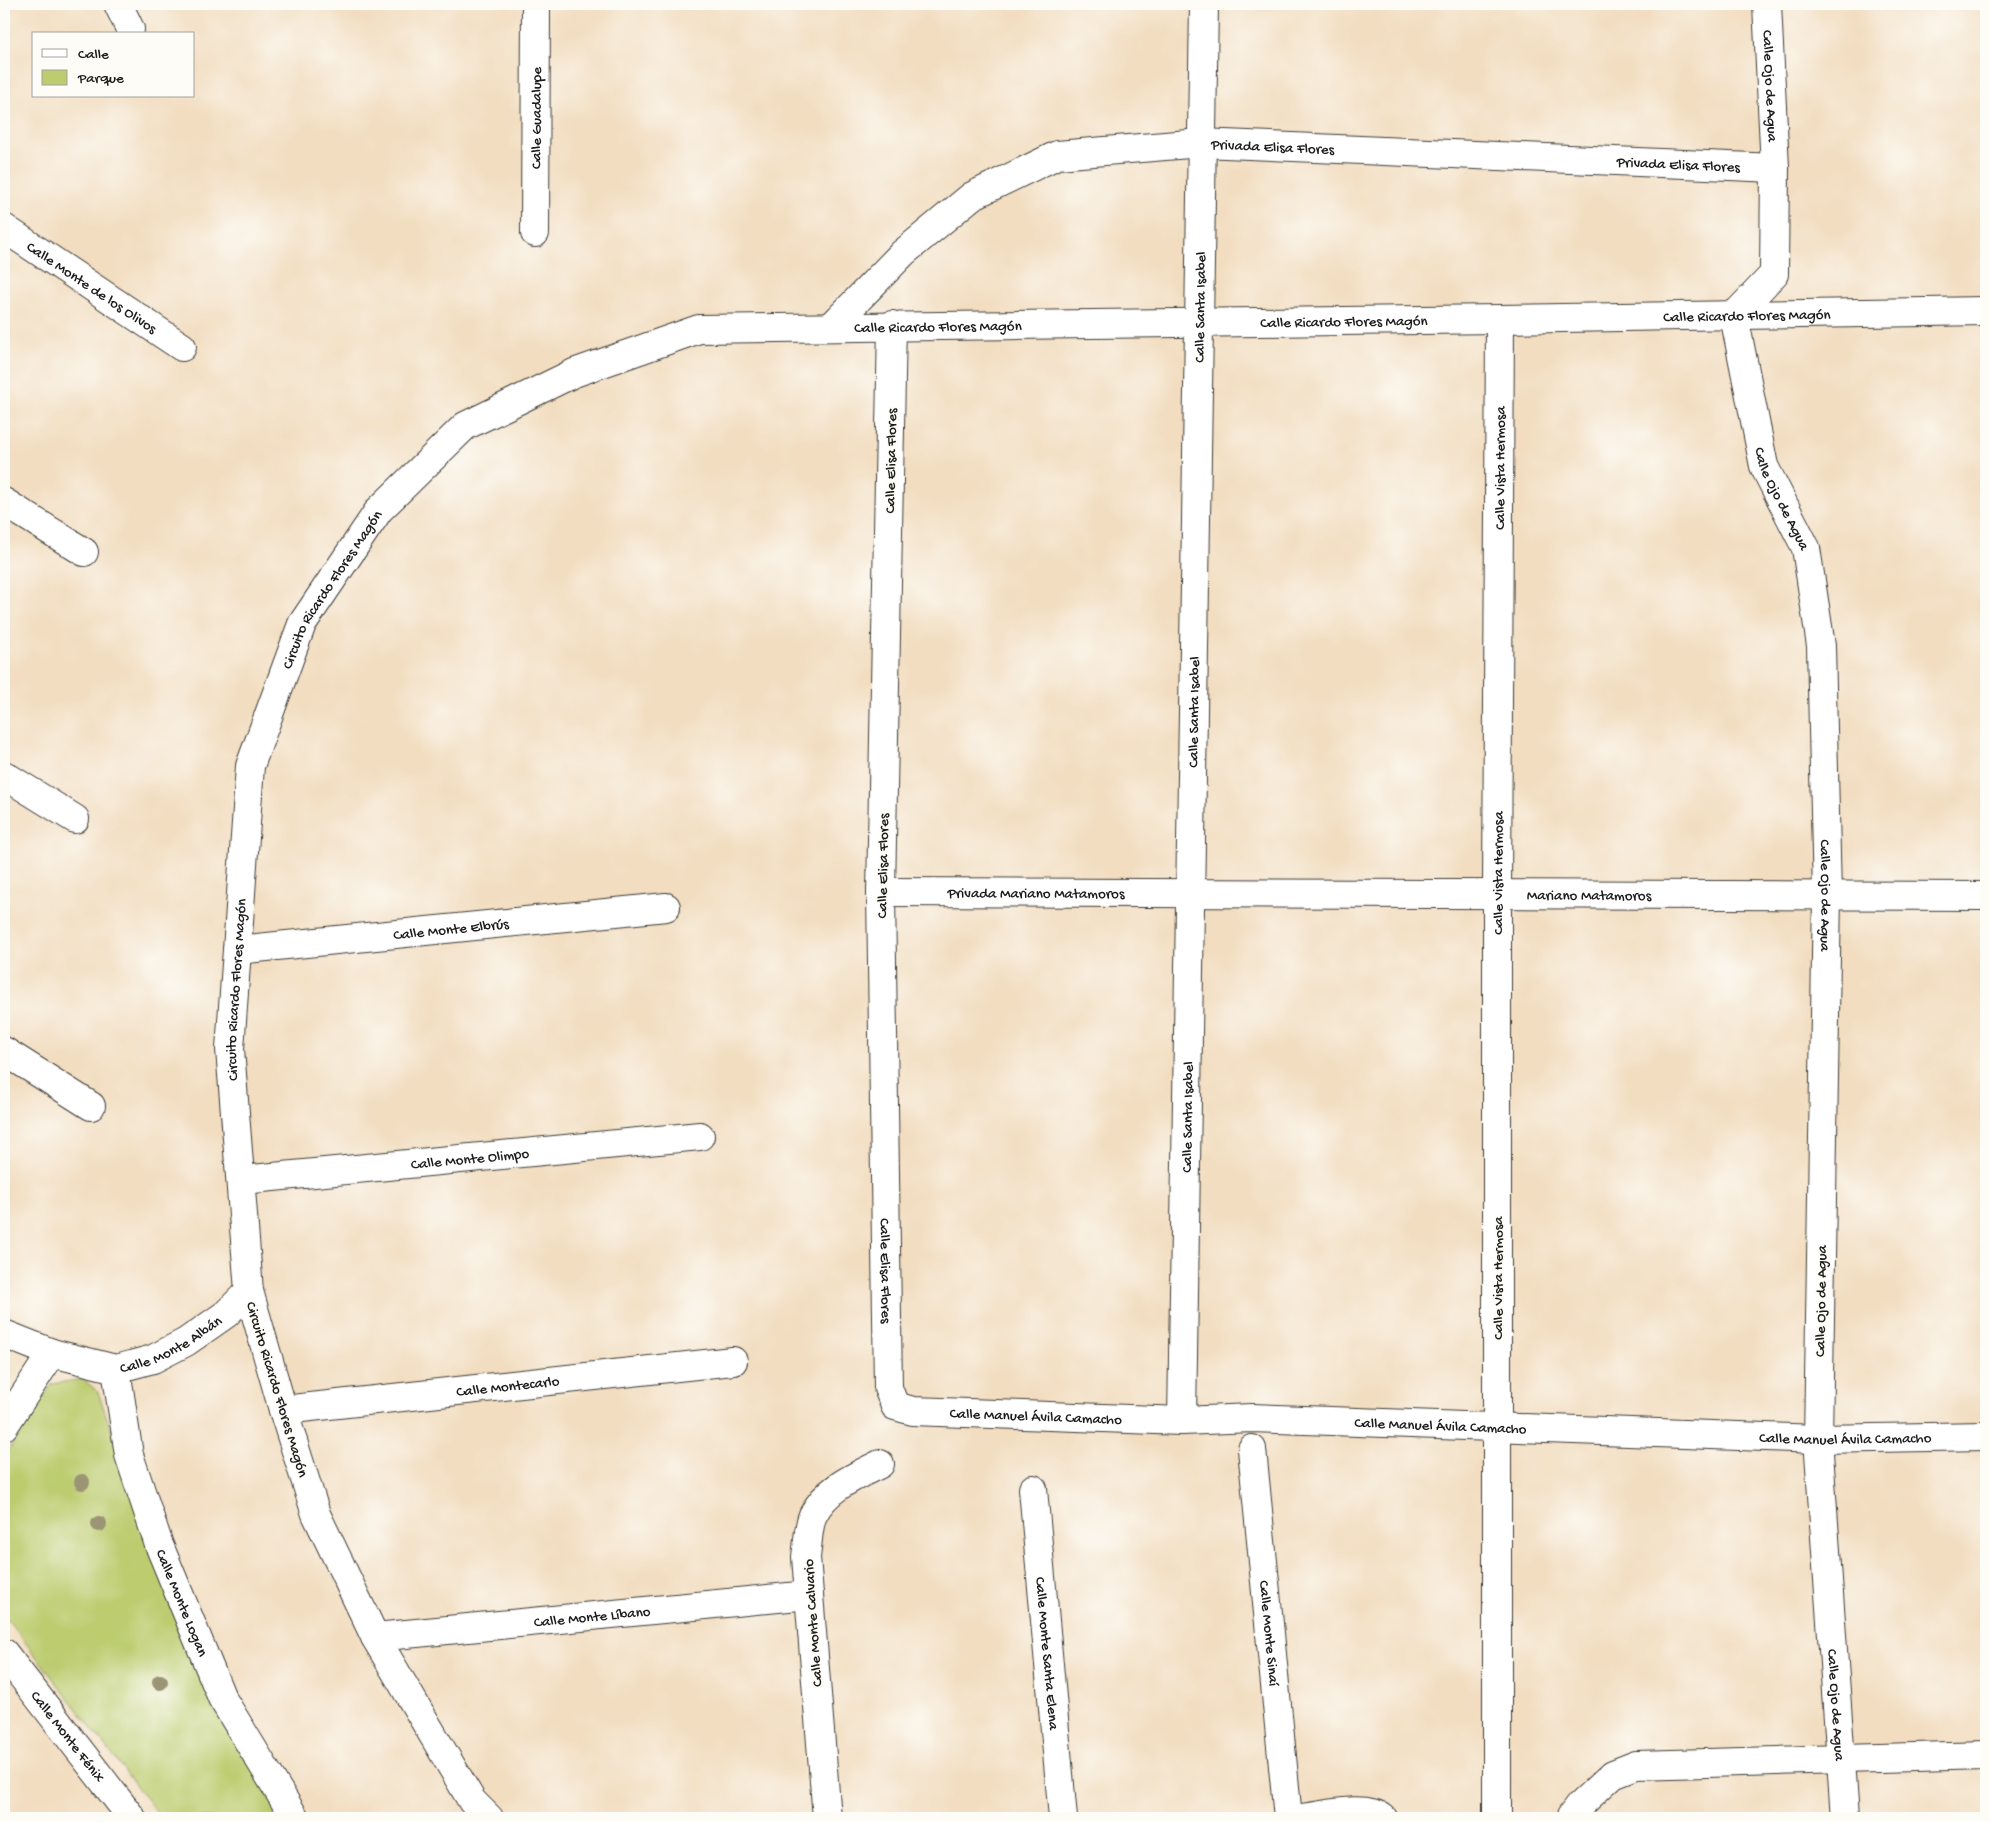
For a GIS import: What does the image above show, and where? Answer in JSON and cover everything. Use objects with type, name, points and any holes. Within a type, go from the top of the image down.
[{"type":"street","points":[[118,4],[130,29]]},
{"type":"street","name":"Calle Guadalupe","points":[[536,4],[536,232]]},
{"type":"street","name":"Calle Santa Isabel","points":[[1182,1421],[1204,4]]},
{"type":"street","name":"Calle Ojo de Agua","points":[[1767,4],[1775,168],[1774,274],[1734,316],[1764,466],[1806,548],[1822,646],[1827,895],[1818,1439],[1845,1818]]},
{"type":"street","name":"Privada Elisa Flores","points":[[832,326],[903,253],[972,196],[1057,155],[1201,143],[1775,168]]},
{"type":"street","name":"Calle Monte de los Olivos","points":[[4,228],[182,346]]},
{"type":"street","name":"Calle Ricardo Flores Magón","points":[[699,329],[1986,311]]},
{"type":"street","name":"Calle Vista Hermosa","points":[[1496,1818],[1500,319]]},
{"type":"street","name":"Calle Elisa Flores","points":[[892,325],[881,892],[888,1388],[895,1406]]},
{"type":"street","name":"Circuito Ricardo Flores Magón","points":[[489,1818],[472,1801],[375,1637],[316,1514],[283,1410],[249,1290],[230,1049],[250,766],[302,624],[379,510],[465,426],[574,373],[699,329]]},
{"type":"street","points":[[4,502],[84,552]]},
{"type":"street","points":[[4,774],[75,819]]},
{"type":"street","name":"Privada Mariano Matamoros","points":[[881,892],[1190,893]]},
{"type":"street","name":"Mariano Matamoros","points":[[1190,893],[1986,896]]},
{"type":"street","name":"Calle Monte Elbrús","points":[[237,950],[666,907]]},
{"type":"street","points":[[4,1050],[91,1106]]},
{"type":"street","name":"Calle Monte Olimpo","points":[[241,1180],[700,1136]]},
{"type":"street","name":"Calle Monte Albán","points":[[4,1334],[52,1353],[116,1369],[153,1359],[186,1342],[226,1314],[249,1290]]},
{"type":"street","points":[[4,1426],[52,1353]]},
{"type":"street","name":"Calle Montecarlo","points":[[283,1410],[733,1361]]},
{"type":"street","name":"Calle Monte Logan","points":[[116,1369],[129,1455],[159,1545],[222,1698],[295,1818]]},
{"type":"street","name":"Calle Manuel Ávila Camacho","points":[[895,1406],[913,1411],[1182,1421],[1252,1418],[1818,1439],[1986,1436]]},
{"type":"street","name":"Calle Monte Sinaí","points":[[1252,1449],[1288,1818]]},
{"type":"street","name":"Calle Monte Calvario","points":[[827,1818],[806,1557],[813,1515],[828,1494],[852,1478],[880,1464]]},
{"type":"street","name":"Calle Monte Santa Elena","points":[[1033,1489],[1062,1818]]},
{"type":"street","name":"Calle Monte Líbano","points":[[375,1637],[809,1595]]},
{"type":"street","name":"Calle Monte Fénix","points":[[4,1653],[132,1818]]},
{"type":"street","points":[[1570,1818],[1579,1806],[1614,1774],[1636,1765],[1986,1755]]},
{"type":"street","points":[[1301,1818],[1359,1811],[1379,1815],[1383,1818]]},
{"type":"green space","points":[[83,1379],[98,1392],[114,1438],[283,1818],[161,1818],[4,1615],[4,1458],[52,1384]]}]
